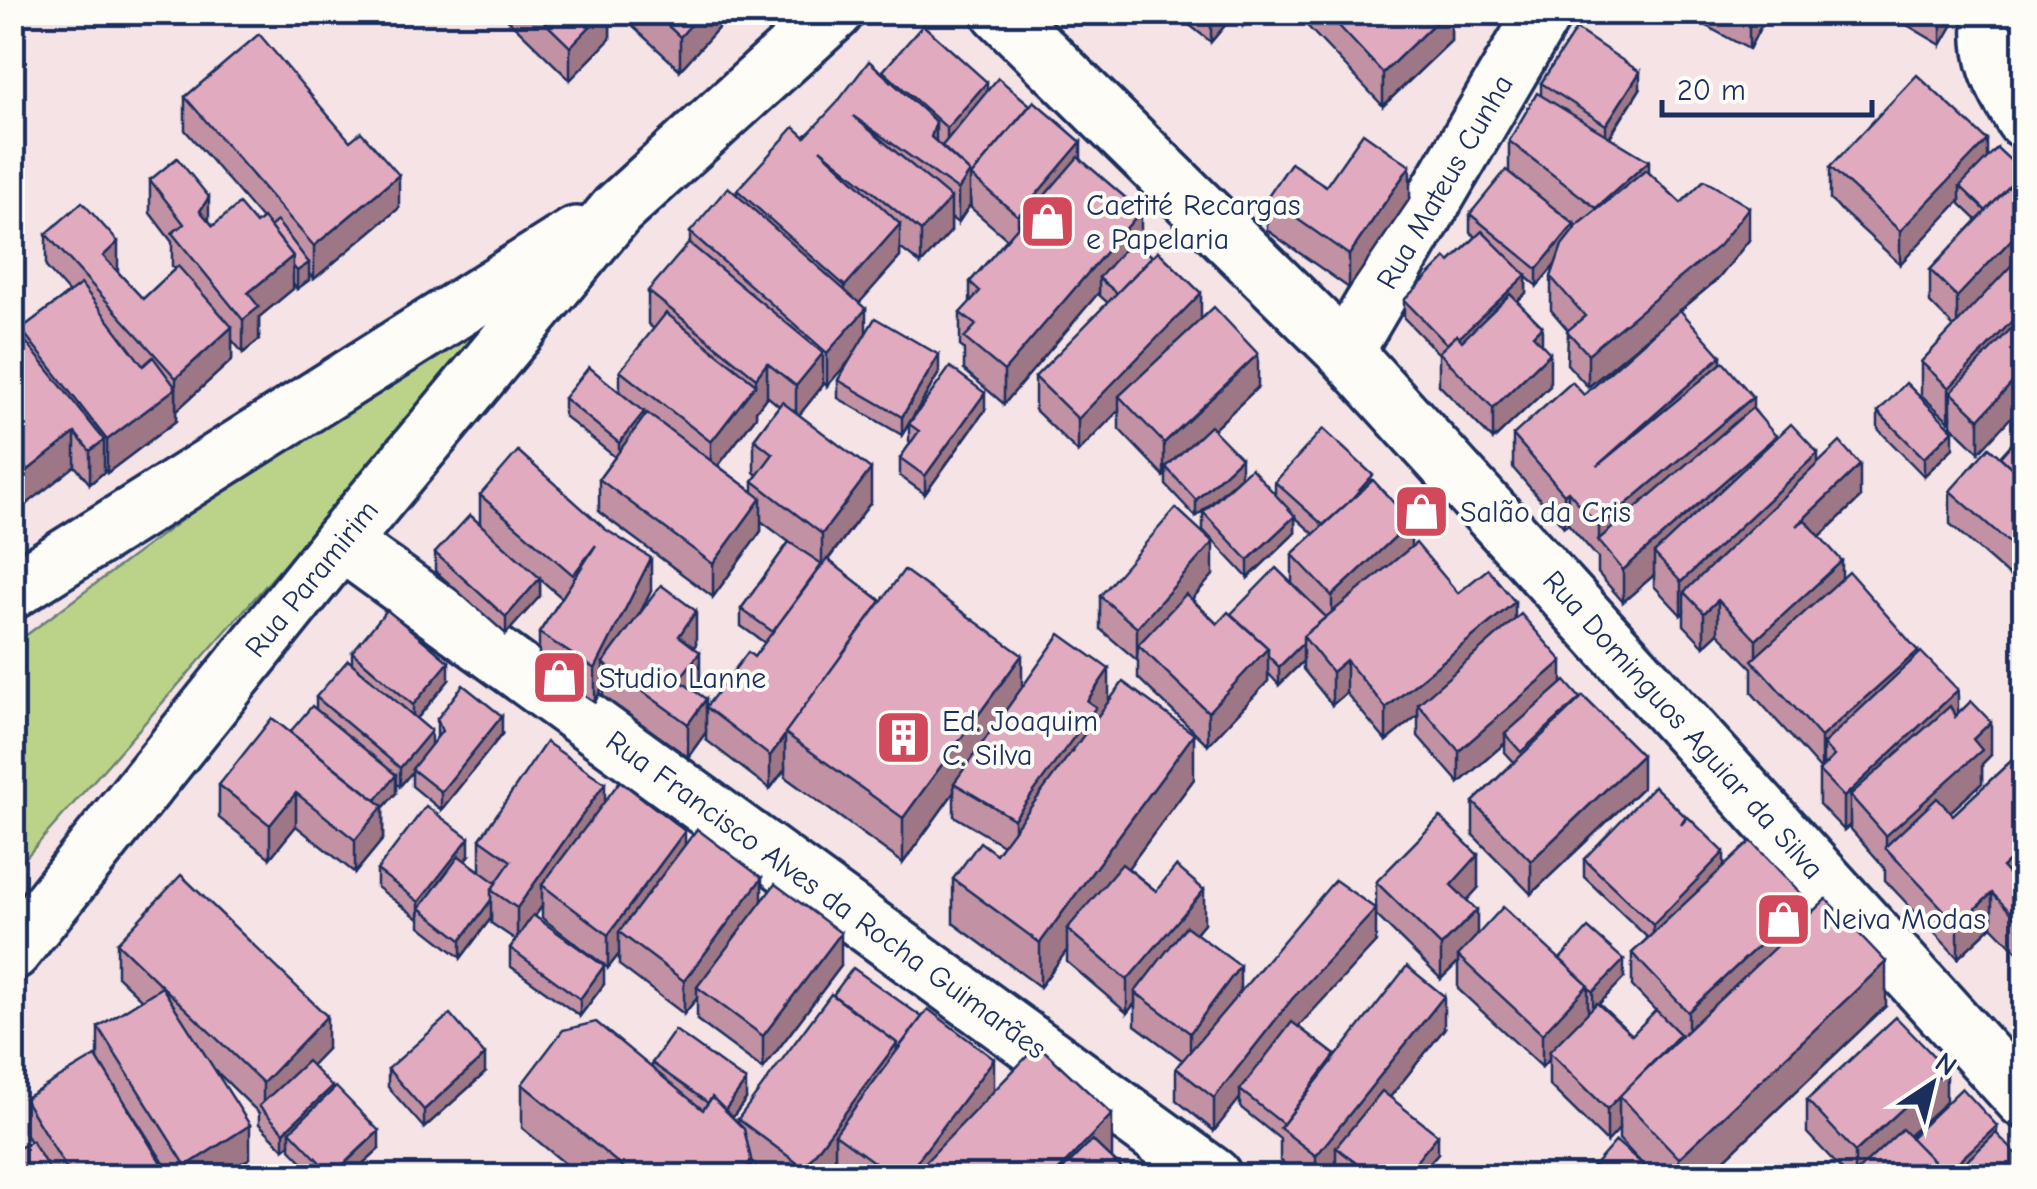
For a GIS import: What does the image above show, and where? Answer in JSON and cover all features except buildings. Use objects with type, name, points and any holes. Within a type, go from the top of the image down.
[{"type":"street","name":"Rua Paramirim","points":[[12,952],[341,542],[617,210],[835,12]]},
{"type":"street","name":"Rua Dominguos Aguiar da Silva","points":[[1000,12],[1345,352],[2024,1100]]},
{"type":"street","name":"Rua Mateus Cunha","points":[[1345,352],[1544,12]]},
{"type":"street","points":[[1993,12],[1990,39],[1996,70],[2024,120]]},
{"type":"street","name":"Rua Paramirim","points":[[12,592],[617,210]]},
{"type":"street","name":"Rua Francisco Alves da Rocha Guimarães","points":[[341,542],[1213,1176]]},
{"type":"green space","points":[[592,216],[13,872],[13,645]]},
{"type":"place","name":"Caetité Recargas e Papelaria","points":[[1047,222]]},
{"type":"place","name":"Salão da Cris","points":[[1421,512]]},
{"type":"place","name":"Studio Lanne","points":[[560,678]]},
{"type":"place","name":"Ed. Joaquim C. Silva","points":[[903,738]]},
{"type":"place","name":"Neiva Modas","points":[[1783,919]]}]
